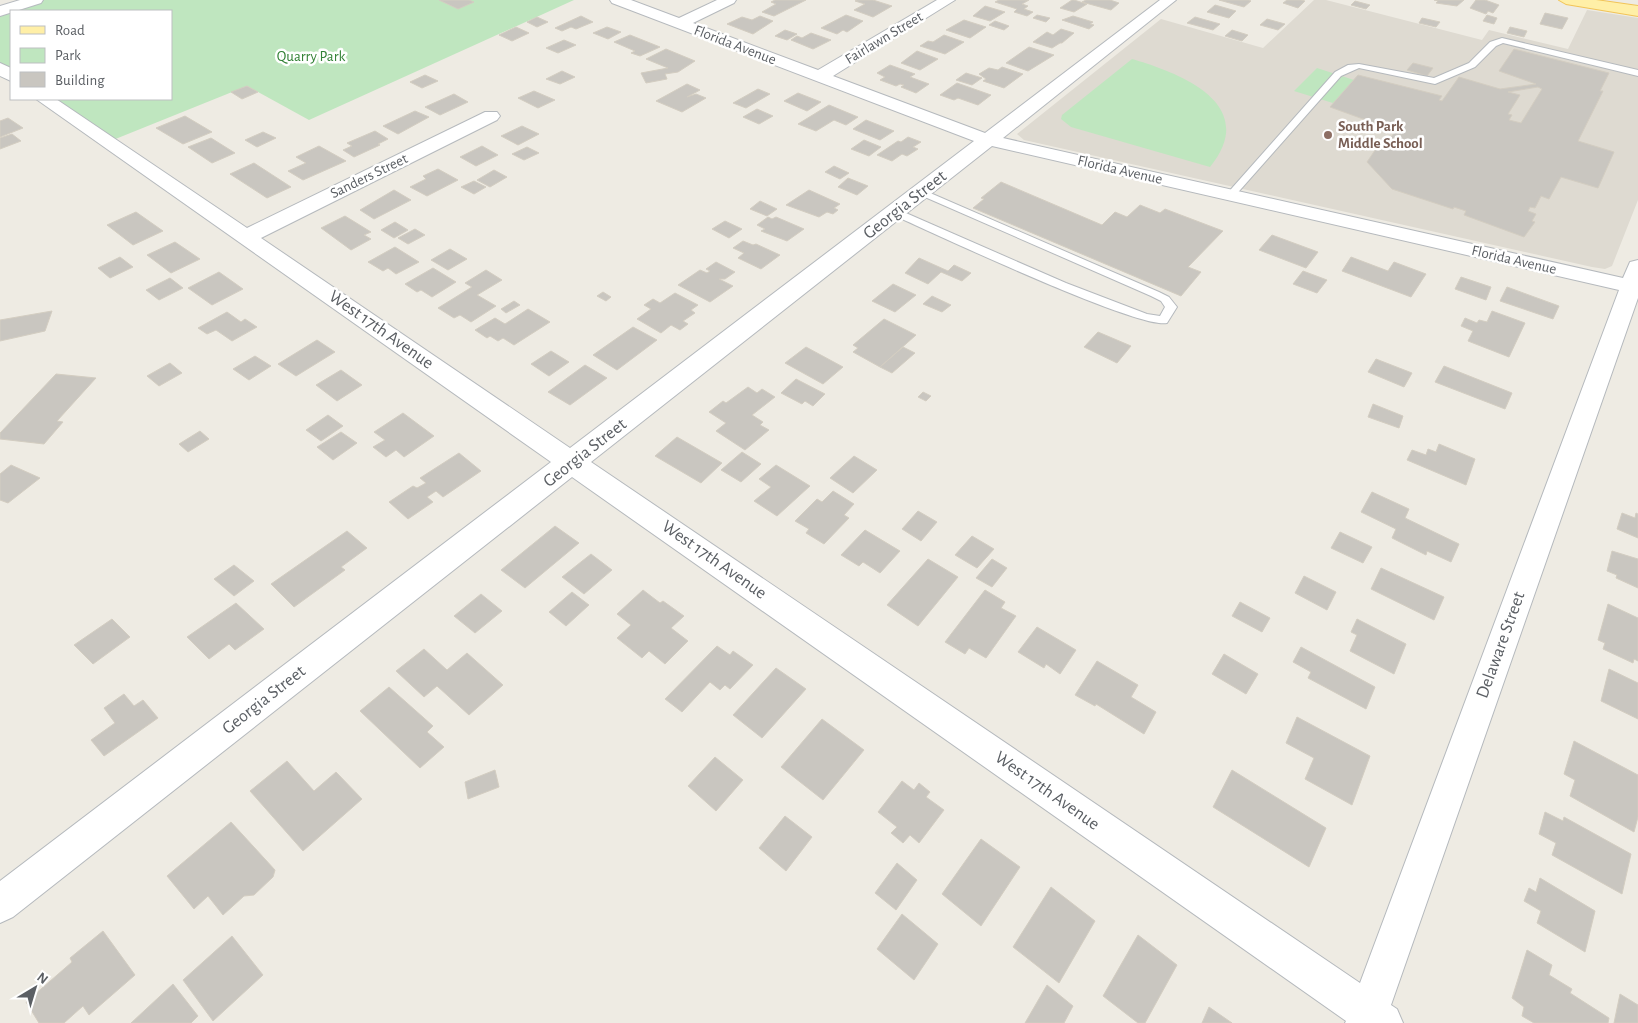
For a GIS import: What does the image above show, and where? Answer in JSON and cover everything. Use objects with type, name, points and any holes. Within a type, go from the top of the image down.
[{"type":"main road","points":[[1566,0],[1638,11]]},
{"type":"street","points":[[0,11],[36,0]]},
{"type":"street","name":"Florida Avenue","points":[[617,0],[988,140],[1230,196],[1636,281]]},
{"type":"street","points":[[679,24],[728,0]]},
{"type":"street","name":"Fairlawn Street","points":[[819,77],[948,0]]},
{"type":"street","name":"Georgia Street","points":[[0,904],[1169,0]]},
{"type":"street","name":"West 17th Avenue","points":[[46,100],[573,462],[1372,1020]]},
{"type":"street","name":"Sanders Street","points":[[246,237],[491,116]]},
{"type":"street","name":"Delaware Street","points":[[1372,1020],[1636,281]]},
{"type":"lane","points":[[1230,196],[1338,74],[1350,67],[1364,67],[1435,81],[1472,65],[1492,44],[1502,40],[1638,72]]},
{"type":"lane","points":[[895,212],[1062,285],[1145,317],[1163,320],[1171,307],[1165,299],[1155,294],[921,192]]},
{"type":"shaded area","name":"South Park Middle School","points":[[1314,0],[1326,0],[1482,40],[1489,30],[1568,49],[1587,10],[1638,18],[1638,200],[1612,266],[1605,269],[1592,267],[1024,140],[1017,134],[1161,19],[1263,48]]},
{"type":"green space","name":"Quarry Park","points":[[36,0],[574,0],[309,120],[247,86],[108,142],[46,100],[172,100],[172,10],[10,10],[10,75],[0,68],[0,11]]},
{"type":"green space","points":[[1132,59],[1172,73],[1191,83],[1208,95],[1220,109],[1226,126],[1223,145],[1210,167],[1071,127],[1061,119],[1062,115]]},
{"type":"green space","points":[[1317,68],[1354,80],[1333,103],[1294,91]]},
{"type":"building","points":[[439,0],[469,0],[474,2],[458,9]]},
{"type":"building","points":[[775,0],[806,0],[774,16],[762,12],[776,4],[771,2]]},
{"type":"building","points":[[873,0],[892,6],[873,17],[854,10],[865,4],[855,1]]},
{"type":"building","points":[[999,0],[1029,0],[1022,4],[1028,6],[1024,9],[1033,12],[1027,16],[1014,12],[1017,9],[995,2]]},
{"type":"building","points":[[1072,0],[1087,4],[1074,12],[1060,8]]},
{"type":"building","points":[[1086,0],[1110,0],[1119,3],[1111,10],[1082,2]]},
{"type":"building","points":[[1219,0],[1249,0],[1251,1],[1244,7]]},
{"type":"building","points":[[1287,0],[1305,1],[1298,8],[1283,3]]},
{"type":"building","points":[[1434,0],[1464,0],[1457,6],[1436,3],[1438,1]]},
{"type":"building","points":[[1476,0],[1485,0],[1499,5],[1493,13],[1488,11],[1486,14],[1470,8]]},
{"type":"building","points":[[1355,1],[1370,5],[1366,9],[1351,5]]},
{"type":"building","points":[[1215,5],[1236,11],[1229,18],[1207,12]]},
{"type":"building","points":[[985,6],[1005,12],[990,21],[973,16]]},
{"type":"building","points":[[1545,13],[1568,18],[1562,29],[1540,24]]},
{"type":"building","points":[[846,15],[863,21],[847,32],[843,30],[837,34],[821,28]]},
{"type":"building","points":[[1037,15],[1050,18],[1046,22],[1033,18]]},
{"type":"building","points":[[1487,15],[1497,18],[1494,24],[1483,21]]},
{"type":"building","points":[[581,16],[593,22],[576,29],[571,27],[562,31],[555,28]]},
{"type":"building","points":[[760,16],[773,21],[753,34],[727,24],[742,17],[752,20]]},
{"type":"building","points":[[1073,16],[1093,22],[1090,24],[1094,25],[1089,29],[1062,20]]},
{"type":"building","points":[[537,17],[548,22],[537,27],[527,22]]},
{"type":"building","points":[[1195,17],[1220,24],[1213,30],[1187,23]]},
{"type":"building","points":[[1422,18],[1440,22],[1436,27],[1419,23]]},
{"type":"building","points":[[1267,19],[1285,24],[1278,30],[1260,25]]},
{"type":"building","points":[[964,20],[986,27],[970,38],[946,30]]},
{"type":"building","points":[[995,21],[1009,26],[1004,30],[989,25]]},
{"type":"building","points":[[516,27],[529,33],[512,41],[499,35]]},
{"type":"building","points":[[607,27],[621,32],[608,39],[593,33]]},
{"type":"building","points":[[1510,27],[1527,31],[1524,37],[1507,33]]},
{"type":"building","points":[[1061,29],[1074,33],[1062,43],[1052,48],[1033,42],[1047,32],[1053,35]]},
{"type":"building","points":[[785,30],[797,34],[787,40],[775,36]]},
{"type":"building","points":[[1232,30],[1248,35],[1242,41],[1225,36]]},
{"type":"building","points":[[811,33],[831,40],[813,49],[791,40],[797,36],[802,38]]},
{"type":"building","points":[[630,35],[660,47],[640,56],[631,53],[635,51],[614,42]]},
{"type":"building","points":[[944,35],[964,42],[945,54],[920,46],[928,41],[933,42]]},
{"type":"building","points":[[564,40],[576,45],[558,53],[546,48]]},
{"type":"building","points":[[1029,47],[1054,55],[1028,71],[1006,63]]},
{"type":"building","points":[[666,49],[695,61],[678,72],[665,74],[667,79],[646,83],[641,73],[668,68],[646,59]]},
{"type":"building","points":[[1514,49],[1609,73],[1600,91],[1603,91],[1578,141],[1614,152],[1598,188],[1561,177],[1549,199],[1541,196],[1535,208],[1530,207],[1528,211],[1536,214],[1532,221],[1535,222],[1524,237],[1464,215],[1466,211],[1454,207],[1453,209],[1392,189],[1367,162],[1382,140],[1387,142],[1396,131],[1330,107],[1358,75],[1442,96],[1439,100],[1442,101],[1459,77],[1500,89],[1536,84],[1499,71]],"holes":[[[1538,87],[1542,89],[1521,123],[1509,120],[1512,115],[1508,114],[1520,95],[1508,92]]]},
{"type":"building","points":[[917,51],[938,59],[920,70],[901,63]]},
{"type":"building","points":[[1413,63],[1433,68],[1427,76],[1407,70]]},
{"type":"building","points":[[890,65],[915,74],[910,77],[929,84],[916,93],[901,87],[904,85],[896,86],[880,80],[885,77],[877,73]]},
{"type":"building","points":[[1002,67],[1023,74],[1004,88],[983,81],[986,79],[979,74],[989,68],[998,70]]},
{"type":"building","points":[[562,71],[575,77],[560,84],[546,79]]},
{"type":"building","points":[[966,73],[982,78],[972,85],[956,80]]},
{"type":"building","points":[[425,75],[438,81],[422,88],[410,82]]},
{"type":"building","points":[[957,83],[991,95],[978,105],[958,98],[954,100],[940,95]]},
{"type":"building","points":[[687,84],[700,90],[687,97],[696,94],[706,98],[682,112],[656,101]]},
{"type":"building","points":[[247,86],[258,92],[242,99],[231,92]]},
{"type":"building","points":[[758,89],[770,94],[746,108],[733,103]]},
{"type":"building","points":[[534,91],[555,100],[538,108],[518,98]]},
{"type":"building","points":[[798,93],[821,102],[807,111],[784,101]]},
{"type":"building","points":[[454,94],[468,102],[440,115],[425,107]]},
{"type":"building","points":[[829,105],[858,117],[846,125],[834,120],[816,131],[798,124]]},
{"type":"building","points":[[757,109],[773,116],[759,124],[743,117]]},
{"type":"building","points":[[415,111],[429,117],[398,134],[383,126]]},
{"type":"building","points":[[185,116],[212,132],[183,144],[156,128]]},
{"type":"building","points":[[8,118],[23,128],[0,137],[0,121]]},
{"type":"building","points":[[866,120],[894,131],[880,140],[853,129]]},
{"type":"building","points":[[522,126],[539,134],[518,145],[501,136]]},
{"type":"building","points":[[375,131],[388,139],[378,144],[380,145],[354,157],[343,150],[352,146],[347,143]]},
{"type":"building","points":[[263,132],[276,138],[257,147],[245,140]]},
{"type":"building","points":[[12,134],[21,141],[0,149],[0,138]]},
{"type":"building","points":[[908,137],[921,142],[913,147],[918,149],[907,156],[902,154],[892,161],[877,155],[898,141],[901,142]]},
{"type":"building","points":[[211,138],[235,153],[212,163],[188,147]]},
{"type":"building","points":[[864,140],[881,147],[869,156],[851,149]]},
{"type":"building","points":[[319,146],[346,161],[303,180],[288,171],[306,163],[296,157]]},
{"type":"building","points":[[482,146],[498,155],[476,166],[460,157]]},
{"type":"building","points":[[527,147],[539,153],[524,160],[512,154]]},
{"type":"building","points":[[254,163],[291,187],[267,198],[230,174]]},
{"type":"building","points":[[834,166],[849,173],[840,179],[825,172]]},
{"type":"building","points":[[438,169],[458,180],[427,196],[410,187],[426,179],[423,176]]},
{"type":"building","points":[[494,170],[507,177],[490,187],[477,180]]},
{"type":"building","points":[[848,178],[868,186],[857,195],[838,187]]},
{"type":"building","points":[[474,181],[486,187],[474,194],[461,187]]},
{"type":"building","points":[[1001,182],[1102,225],[1115,212],[1127,217],[1140,205],[1160,213],[1165,209],[1223,231],[1188,267],[1201,272],[1181,296],[973,208],[984,199],[981,198]]},
{"type":"building","points":[[394,190],[411,200],[374,219],[360,210]]},
{"type":"building","points":[[809,190],[840,204],[834,208],[838,210],[833,214],[827,212],[819,217],[786,205]]},
{"type":"building","points":[[760,201],[777,209],[767,216],[750,209]]},
{"type":"building","points":[[136,212],[163,231],[133,245],[107,225]]},
{"type":"building","points":[[345,216],[371,232],[364,235],[371,239],[351,250],[321,228]]},
{"type":"building","points":[[768,217],[772,219],[776,217],[804,229],[787,241],[761,231],[765,229],[757,225]]},
{"type":"building","points":[[725,221],[742,229],[729,238],[712,229]]},
{"type":"building","points":[[395,222],[408,230],[394,238],[381,230]]},
{"type":"building","points":[[415,229],[425,235],[408,244],[398,238]]},
{"type":"building","points":[[1272,235],[1318,252],[1306,268],[1259,250]]},
{"type":"building","points":[[743,241],[753,245],[756,244],[780,255],[761,269],[738,258],[744,253],[733,248]]},
{"type":"building","points":[[175,242],[200,259],[171,273],[147,255]]},
{"type":"building","points":[[395,247],[419,262],[396,274],[388,268],[383,271],[368,262]]},
{"type":"building","points":[[450,249],[467,259],[448,270],[431,260]]},
{"type":"building","points":[[120,257],[133,267],[110,278],[98,268]]},
{"type":"building","points":[[1351,257],[1388,271],[1394,262],[1426,274],[1411,297],[1342,271]]},
{"type":"building","points":[[919,258],[948,271],[954,265],[971,273],[962,281],[941,272],[928,284],[905,273]]},
{"type":"building","points":[[716,262],[735,272],[725,279],[719,279],[733,286],[710,302],[678,285],[700,270],[707,273],[710,271],[706,269]]},
{"type":"building","points":[[433,268],[456,282],[432,297],[421,290],[417,292],[405,284]]},
{"type":"building","points":[[486,270],[502,280],[477,295],[496,306],[471,322],[460,315],[454,318],[438,308],[472,287],[465,283]]},
{"type":"building","points":[[1303,271],[1327,280],[1317,293],[1293,284]]},
{"type":"building","points":[[219,272],[243,289],[212,305],[188,288]]},
{"type":"building","points":[[1461,277],[1491,287],[1486,300],[1455,289]]},
{"type":"building","points":[[170,278],[183,288],[159,300],[146,290]]},
{"type":"building","points":[[893,284],[916,295],[895,312],[872,301]]},
{"type":"building","points":[[1507,287],[1559,306],[1553,319],[1500,301]]},
{"type":"building","points":[[603,292],[611,297],[606,301],[597,296]]},
{"type":"building","points":[[675,293],[698,305],[691,310],[695,313],[683,321],[688,324],[680,330],[671,325],[661,333],[637,319],[651,309],[644,305],[653,299],[660,303]]},
{"type":"building","points":[[932,296],[951,305],[942,312],[923,304]]},
{"type":"building","points":[[514,301],[520,305],[506,313],[501,309]]},
{"type":"building","points":[[528,309],[550,322],[514,345],[503,338],[498,341],[490,336],[487,338],[475,330],[495,318],[505,324]]},
{"type":"building","points":[[52,311],[45,331],[0,341],[0,320]]},
{"type":"building","points":[[1492,311],[1525,323],[1509,357],[1468,341],[1473,331],[1461,326],[1465,318],[1477,323],[1479,320],[1487,322]]},
{"type":"building","points":[[227,312],[241,322],[245,319],[257,327],[232,341],[216,330],[207,334],[198,328]]},
{"type":"building","points":[[884,319],[916,335],[880,367],[853,352],[858,348],[853,345]]},
{"type":"building","points":[[633,327],[657,340],[617,370],[593,355]]},
{"type":"building","points":[[1098,332],[1131,346],[1117,363],[1084,347]]},
{"type":"building","points":[[317,340],[335,352],[296,376],[278,364]]},
{"type":"building","points":[[806,347],[843,367],[823,384],[785,363]]},
{"type":"building","points":[[903,347],[915,353],[892,373],[880,367]]},
{"type":"building","points":[[551,351],[569,362],[549,376],[531,364]]},
{"type":"building","points":[[255,356],[271,366],[249,380],[233,369]]},
{"type":"building","points":[[1376,359],[1412,373],[1404,387],[1368,372]]},
{"type":"building","points":[[170,363],[182,373],[159,386],[147,376]]},
{"type":"building","points":[[585,365],[607,378],[570,405],[548,392]]},
{"type":"building","points":[[1444,366],[1512,393],[1505,409],[1435,382]]},
{"type":"building","points":[[341,370],[362,385],[337,401],[316,385]]},
{"type":"building","points":[[56,374],[96,378],[57,421],[63,422],[44,444],[0,439],[0,433]]},
{"type":"building","points":[[796,379],[825,394],[813,406],[805,401],[802,404],[781,393]]},
{"type":"building","points":[[748,387],[757,393],[762,389],[775,397],[752,415],[763,422],[760,425],[769,430],[745,450],[716,431],[726,423],[709,412],[723,401],[726,403]]},
{"type":"building","points":[[923,392],[931,396],[926,401],[918,397]]},
{"type":"building","points":[[1373,404],[1403,416],[1399,428],[1368,417]]},
{"type":"building","points":[[403,413],[434,436],[404,457],[396,450],[386,457],[373,447],[385,440],[374,432]]},
{"type":"building","points":[[328,415],[343,426],[321,441],[306,430]]},
{"type":"building","points":[[200,431],[209,439],[188,452],[179,444]]},
{"type":"building","points":[[341,432],[357,443],[333,460],[317,447]]},
{"type":"building","points":[[677,437],[722,463],[701,483],[655,456]]},
{"type":"building","points":[[1439,444],[1475,459],[1466,485],[1407,460],[1412,450],[1426,455],[1428,449],[1436,452]]},
{"type":"building","points":[[742,452],[761,464],[741,482],[721,470]]},
{"type":"building","points":[[459,453],[481,471],[443,497],[436,491],[427,497],[433,502],[408,519],[389,502],[413,486],[417,488],[426,483],[420,478]]},
{"type":"building","points":[[854,456],[877,470],[853,493],[830,478]]},
{"type":"building","points":[[11,465],[40,478],[8,503],[0,500],[0,474]]},
{"type":"building","points":[[776,465],[810,486],[777,516],[754,501],[771,487],[759,479]]},
{"type":"building","points":[[833,491],[854,504],[844,515],[849,518],[824,544],[806,533],[809,529],[795,521],[817,499],[822,502]]},
{"type":"building","points":[[1372,492],[1409,509],[1405,518],[1459,544],[1451,562],[1427,551],[1426,555],[1392,538],[1396,529],[1361,512]]},
{"type":"building","points":[[918,511],[937,522],[921,541],[902,529]]},
{"type":"building","points":[[1622,513],[1635,518],[1636,513],[1638,514],[1638,538],[1617,529]]},
{"type":"building","points":[[555,526],[579,543],[525,588],[501,570]]},
{"type":"building","points":[[865,530],[900,551],[880,573],[863,562],[859,566],[841,555]]},
{"type":"building","points":[[347,531],[367,548],[341,567],[345,570],[294,607],[271,584]]},
{"type":"building","points":[[1340,532],[1372,547],[1363,563],[1331,548]]},
{"type":"building","points":[[972,536],[994,549],[977,568],[955,555]]},
{"type":"building","points":[[1612,551],[1638,559],[1638,588],[1616,578],[1617,575],[1607,571]]},
{"type":"building","points":[[591,554],[612,570],[584,594],[562,577]]},
{"type":"building","points":[[928,559],[958,577],[918,626],[887,605]]},
{"type":"building","points":[[992,559],[1007,568],[992,587],[976,578]]},
{"type":"building","points":[[234,565],[254,581],[234,596],[214,579]]},
{"type":"building","points":[[1381,568],[1444,597],[1434,620],[1371,589]]},
{"type":"building","points":[[1304,576],[1336,592],[1327,610],[1295,593]]},
{"type":"building","points":[[643,590],[660,603],[663,601],[684,616],[671,628],[688,641],[665,664],[649,651],[642,658],[617,638],[631,625],[617,614]]},
{"type":"building","points":[[985,590],[1005,602],[1001,608],[1016,616],[986,658],[969,648],[965,654],[945,642]]},
{"type":"building","points":[[572,592],[589,605],[566,626],[549,612]]},
{"type":"building","points":[[481,594],[502,611],[475,633],[454,616]]},
{"type":"building","points":[[1240,602],[1270,618],[1262,632],[1232,616]]},
{"type":"building","points":[[236,603],[264,629],[235,650],[229,644],[209,659],[187,637]]},
{"type":"building","points":[[1608,604],[1638,618],[1638,661],[1634,659],[1633,663],[1603,649],[1605,643],[1598,640]]},
{"type":"building","points":[[112,619],[130,637],[93,664],[74,645]]},
{"type":"building","points":[[1357,619],[1406,644],[1394,674],[1350,651],[1357,635],[1351,632]]},
{"type":"building","points":[[1037,627],[1076,650],[1060,674],[1046,664],[1044,668],[1018,652]]},
{"type":"building","points":[[717,646],[730,655],[733,651],[753,665],[730,689],[725,685],[720,690],[710,682],[682,712],[665,699]]},
{"type":"building","points":[[1301,647],[1375,687],[1366,709],[1308,678],[1311,672],[1293,662]]},
{"type":"building","points":[[424,649],[447,670],[467,653],[503,685],[469,715],[437,686],[424,697],[396,671]]},
{"type":"building","points":[[1224,654],[1258,674],[1246,694],[1212,674]]},
{"type":"building","points":[[1097,661],[1138,685],[1131,697],[1156,712],[1144,734],[1096,704],[1095,706],[1075,695]]},
{"type":"building","points":[[776,668],[806,689],[762,738],[733,715]]},
{"type":"building","points":[[1609,669],[1638,683],[1638,719],[1601,701]]},
{"type":"building","points":[[389,687],[433,726],[427,732],[444,747],[420,768],[360,711]]},
{"type":"building","points":[[124,694],[134,706],[143,700],[158,718],[104,756],[91,740],[115,723],[104,708]]},
{"type":"building","points":[[1297,717],[1370,756],[1352,805],[1305,779],[1314,758],[1286,743]]},
{"type":"building","points":[[822,719],[864,750],[823,800],[781,767]]},
{"type":"building","points":[[1574,741],[1638,775],[1638,817],[1634,832],[1570,796],[1575,780],[1564,774]]},
{"type":"building","points":[[715,757],[743,780],[716,811],[688,786]]},
{"type":"building","points":[[287,761],[314,791],[336,772],[362,799],[303,851],[250,791]]},
{"type":"building","points":[[495,770],[499,787],[468,799],[465,782]]},
{"type":"building","points":[[1232,770],[1326,828],[1309,867],[1213,807]]},
{"type":"building","points":[[902,781],[914,790],[919,783],[930,792],[926,797],[944,810],[919,843],[910,835],[903,843],[891,833],[897,827],[878,812]]},
{"type":"building","points":[[1545,812],[1563,821],[1564,817],[1631,854],[1622,894],[1552,855],[1556,843],[1539,834]]},
{"type":"building","points":[[785,816],[812,837],[786,871],[759,848]]},
{"type":"building","points":[[231,822],[275,870],[273,877],[254,895],[244,896],[223,915],[208,896],[194,909],[167,876]]},
{"type":"building","points":[[981,839],[1020,867],[981,926],[942,894]]},
{"type":"building","points":[[897,863],[917,880],[896,910],[875,893]]},
{"type":"building","points":[[1540,878],[1595,911],[1585,952],[1537,923],[1541,911],[1524,901],[1529,888],[1536,892]]},
{"type":"building","points":[[1051,887],[1095,921],[1059,983],[1013,947]]},
{"type":"building","points":[[902,914],[938,944],[914,980],[877,949]]},
{"type":"building","points":[[103,931],[135,975],[89,1015],[83,1006],[64,1023],[39,1023],[26,1002],[72,962],[70,958]]},
{"type":"building","points":[[1138,935],[1177,965],[1145,1023],[1138,1023],[1103,996]]},
{"type":"building","points":[[232,936],[263,975],[213,1021],[183,980]]},
{"type":"building","points":[[1527,950],[1552,965],[1549,975],[1572,989],[1570,993],[1609,1018],[1608,1023],[1534,1023],[1522,1016],[1524,1007],[1512,998]]},
{"type":"building","points":[[173,984],[198,1016],[191,1023],[131,1023]]},
{"type":"building","points":[[1047,985],[1073,1006],[1064,1023],[1025,1023]]},
{"type":"building","points":[[1620,994],[1638,1005],[1638,1023],[1614,1023]]},
{"type":"building","points":[[1209,1007],[1232,1023],[1202,1023]]},
{"type":"place","name":"South Park Middle School","points":[[1328,135]]}]
